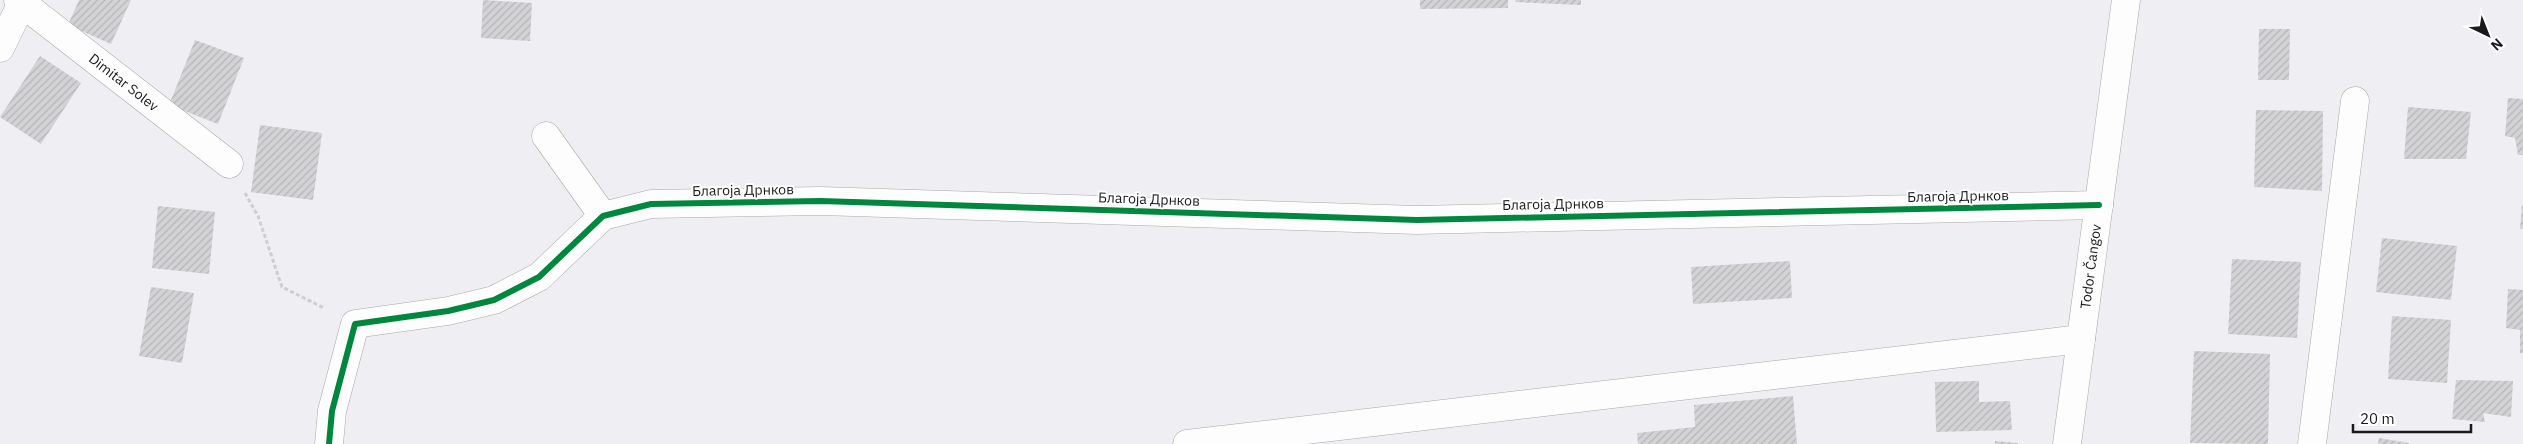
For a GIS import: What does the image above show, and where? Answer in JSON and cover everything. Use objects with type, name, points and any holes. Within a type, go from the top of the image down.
[{"type":"street","name":"Todor Čangov","points":[[2067,444],[2126,0]]},
{"type":"street","points":[[0,48],[20,2]]},
{"type":"street","name":"Dimitar Solev","points":[[20,2],[229,164]]},
{"type":"street","points":[[2312,444],[2355,101]]},
{"type":"street","points":[[546,136],[603,216]]},
{"type":"street","name":"Благоја Дрнков","points":[[355,324],[448,312],[494,300],[539,277],[603,216],[651,204],[821,201],[1417,220],[2099,205]]},
{"type":"street","points":[[329,444],[332,411],[355,324]]},
{"type":"street","points":[[1187,444],[2081,339]]},
{"type":"path","points":[[229,164],[258,216],[282,287],[355,324]]},
{"type":"building","points":[[79,0],[131,0],[111,44],[68,25]]},
{"type":"building","points":[[483,0],[532,3],[530,41],[481,38]]},
{"type":"building","points":[[1420,0],[1508,0],[1508,8],[1420,9]]},
{"type":"building","points":[[1516,0],[1581,0],[1581,5],[1515,2]]},
{"type":"building","points":[[2259,29],[2290,29],[2289,80],[2258,80]]},
{"type":"building","points":[[195,40],[244,58],[218,124],[169,105]]},
{"type":"building","points":[[40,56],[81,83],[41,144],[0,117]]},
{"type":"building","points":[[2508,98],[2523,99],[2523,155],[2518,155],[2515,138],[2505,136]]},
{"type":"building","points":[[2408,107],[2471,112],[2466,159],[2404,159]]},
{"type":"building","points":[[2256,110],[2323,111],[2322,191],[2254,187]]},
{"type":"building","points":[[260,125],[322,133],[313,200],[251,192]]},
{"type":"building","points":[[2522,205],[2523,229],[2520,229]]},
{"type":"building","points":[[158,206],[215,212],[209,274],[152,268]]},
{"type":"building","points":[[2382,238],[2457,246],[2451,300],[2376,292]]},
{"type":"building","points":[[2232,259],[2301,262],[2297,338],[2228,334]]},
{"type":"building","points":[[1790,261],[1792,298],[1693,304],[1691,267]]},
{"type":"building","points":[[151,287],[194,293],[182,363],[139,356]]},
{"type":"building","points":[[2508,289],[2523,290],[2523,353],[2520,353],[2520,330],[2506,328]]},
{"type":"building","points":[[2392,316],[2451,320],[2447,383],[2388,379]]},
{"type":"building","points":[[2194,351],[2270,354],[2268,444],[2190,443]]},
{"type":"building","points":[[2456,380],[2513,381],[2511,417],[2483,413],[2485,422],[2452,419]]},
{"type":"building","points":[[1979,381],[1979,402],[2010,401],[2012,430],[1936,432],[1935,382]]},
{"type":"building","points":[[1793,396],[1797,444],[1638,444],[1637,433],[1695,427],[1694,405]]},
{"type":"building","points":[[2379,438],[2409,443],[2409,444],[2378,444]]},
{"type":"building","points":[[1995,441],[2018,443],[2018,444],[1995,444]]},
{"type":"cycle path","points":[[329,444],[332,411],[355,324],[448,311],[494,300],[539,277],[603,216],[651,204],[821,201],[1417,220],[2099,205]]}]
